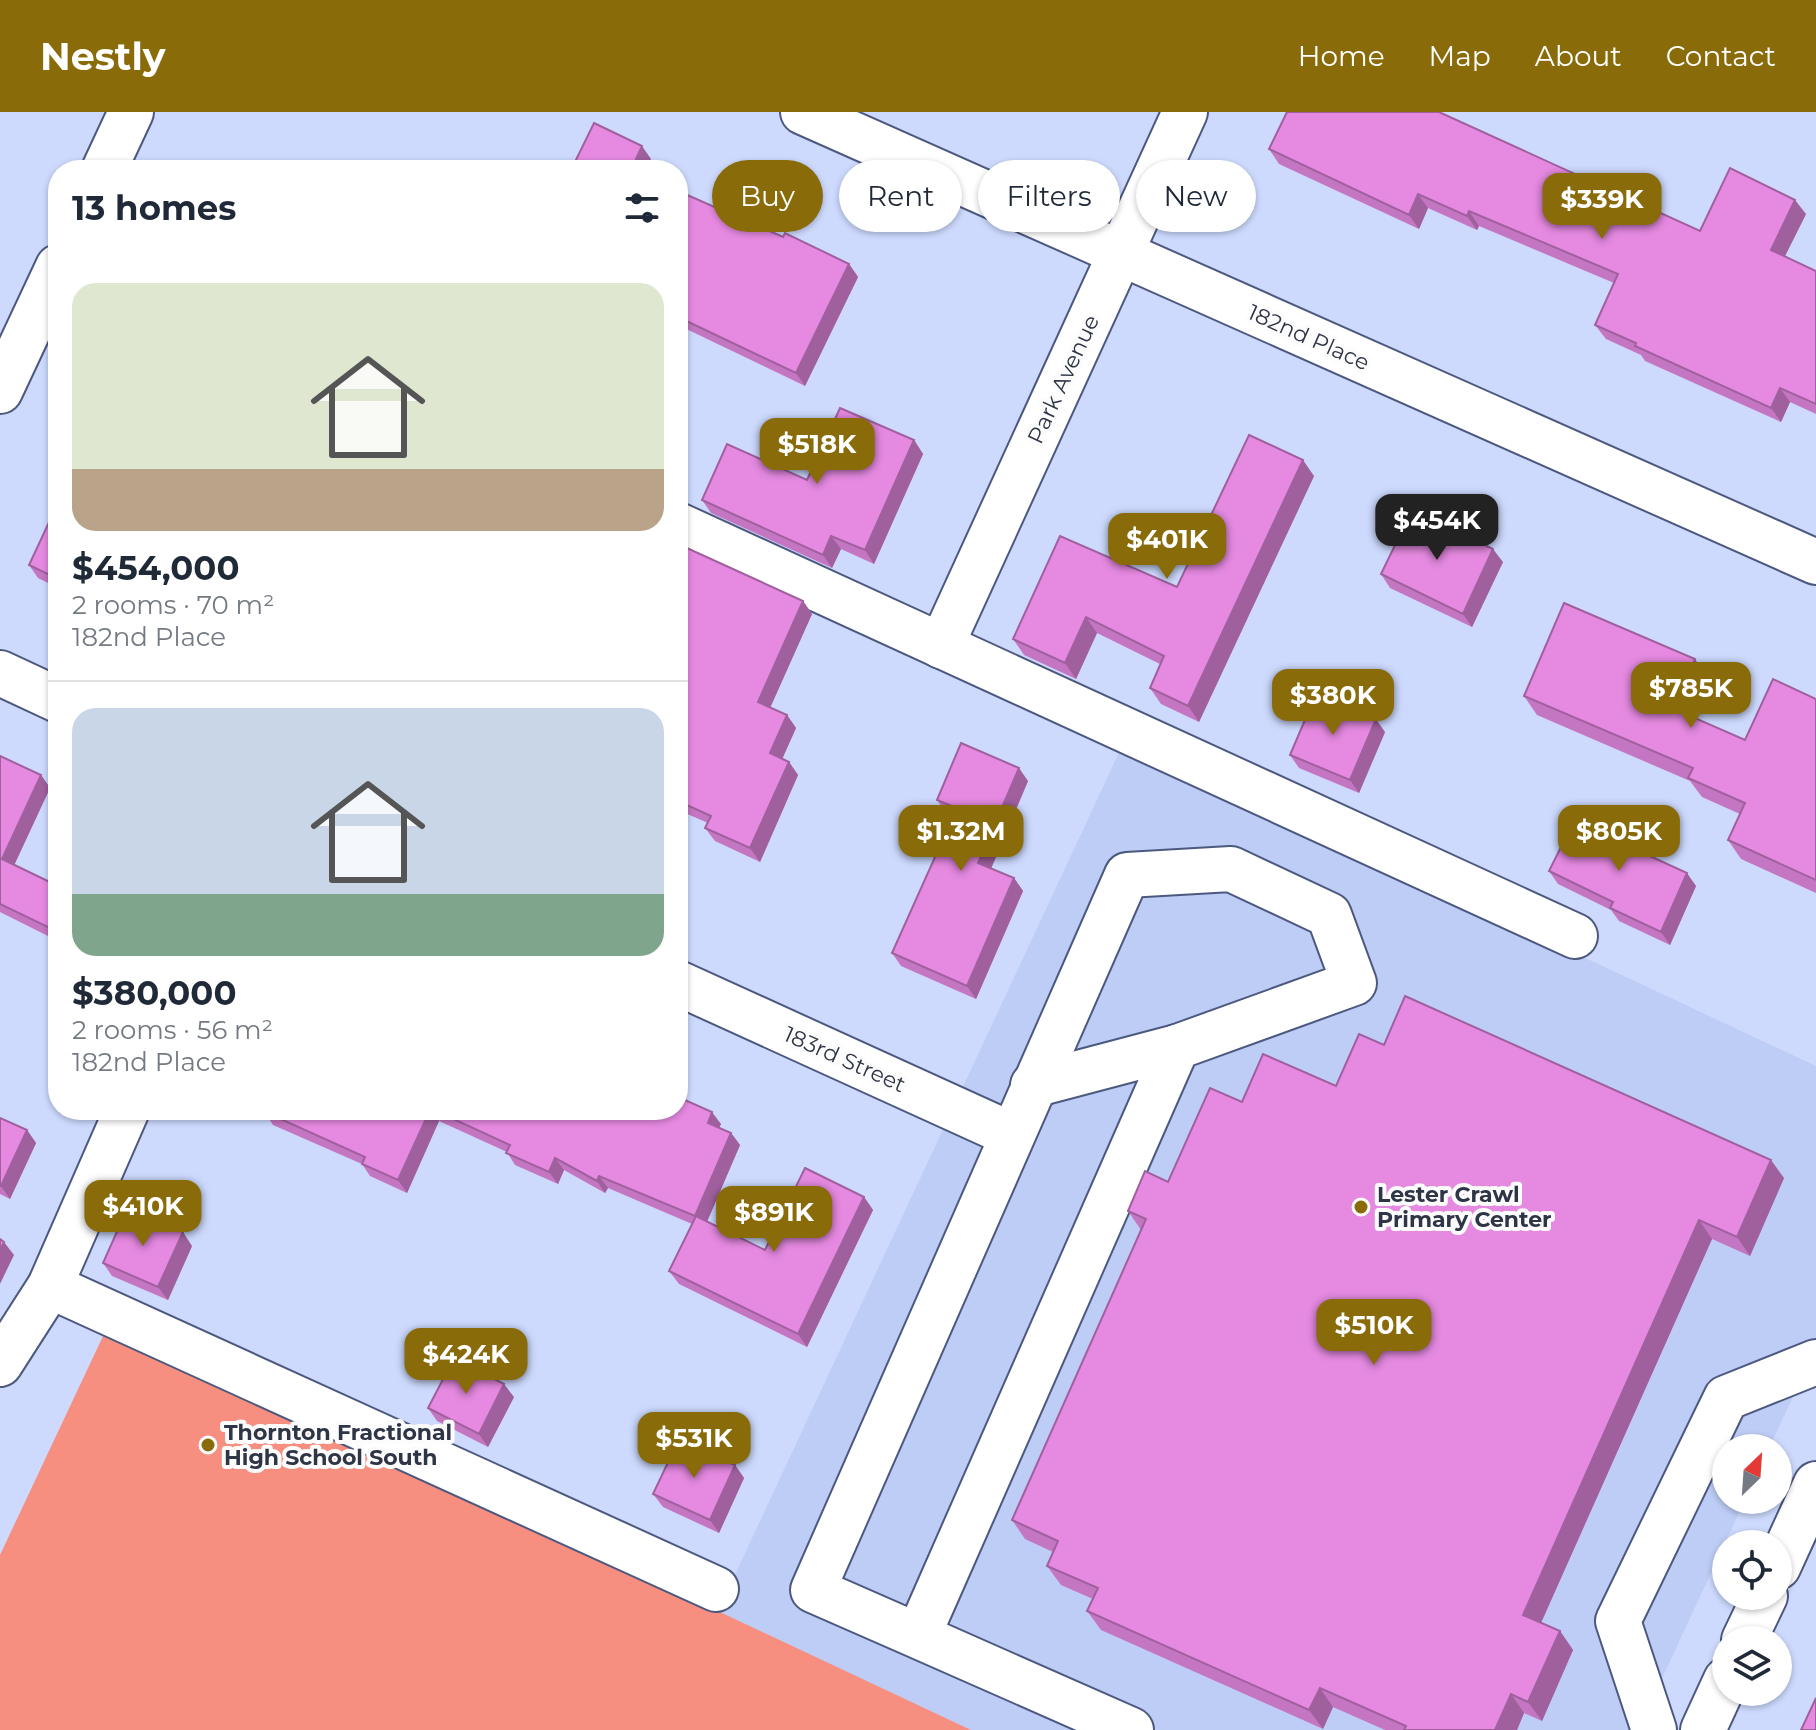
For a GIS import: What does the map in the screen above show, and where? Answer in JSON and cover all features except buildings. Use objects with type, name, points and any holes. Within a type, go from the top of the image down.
[{"type":"street","points":[[109,160],[131,112]]},
{"type":"street","name":"182nd Place","points":[[803,112],[1816,562]]},
{"type":"street","name":"Park Avenue","points":[[941,646],[1185,112]]},
{"type":"street","points":[[0,391],[48,288]]},
{"type":"street","points":[[688,530],[1575,936]]},
{"type":"street","points":[[0,673],[48,695]]},
{"type":"street","points":[[1033,1085],[1177,1047],[1354,983],[1329,915],[1231,869],[1127,875],[1033,1085],[813,1590],[1131,1730]]},
{"type":"street","name":"183rd Street","points":[[688,988],[1012,1135]]},
{"type":"street","points":[[918,1636],[1177,1047]]},
{"type":"street","points":[[0,1364],[50,1286],[123,1120]]},
{"type":"street","points":[[50,1286],[716,1589]]},
{"type":"street","points":[[1654,1730],[1618,1621],[1726,1398],[1816,1362]]},
{"type":"street","points":[[1792,1536],[1816,1484]]},
{"type":"street","points":[[1703,1730],[1714,1706]]},
{"type":"shaded area","name":"Lester Crawl Primary Center","points":[[1124,742],[1816,1066],[1816,1348],[1776,1434],[1712,1434],[1712,1514],[1738,1514],[1731,1530],[1712,1530],[1712,1571],[1638,1730],[0,1730],[0,1555],[130,1335],[718,1611]]},
{"type":"shaded area","name":"Thornton Fractional High School South","points":[[104,1334],[130,1335],[971,1730],[0,1730],[0,1555]]},
{"type":"place","name":"Lester Crawl Primary Center","points":[[1361,1207]]},
{"type":"place","name":"Thornton Fractional High School South","points":[[208,1445]]}]
